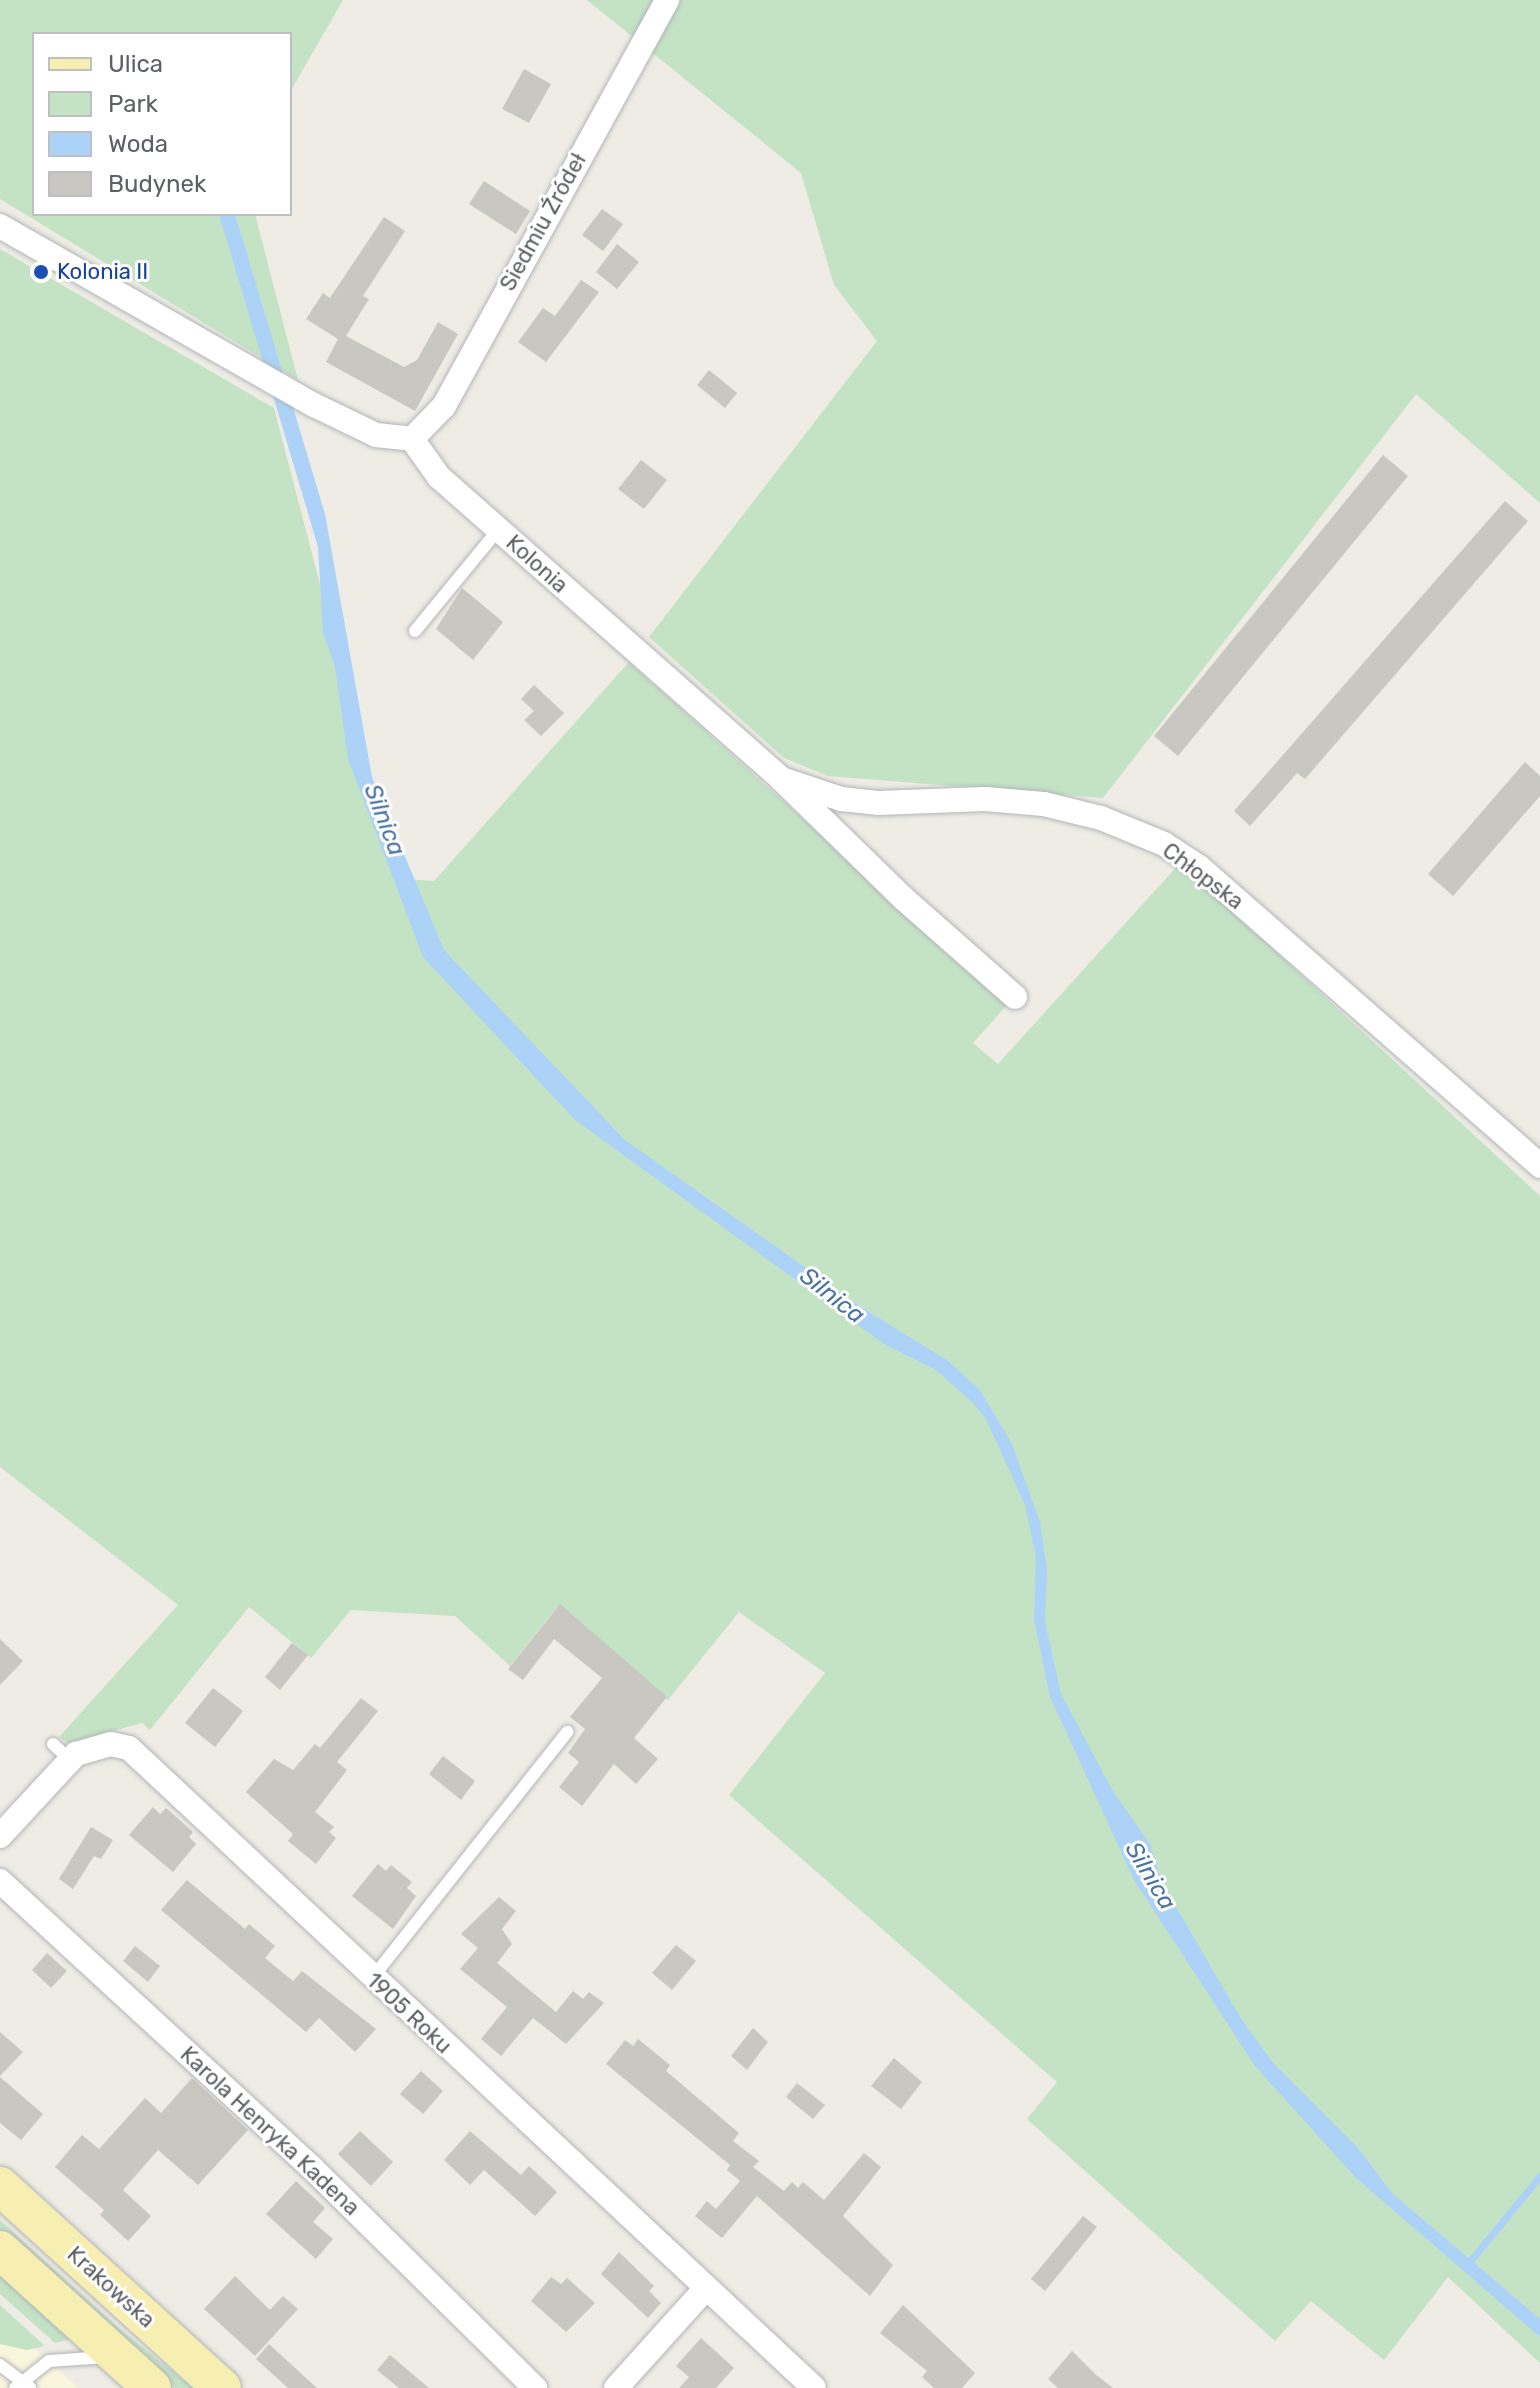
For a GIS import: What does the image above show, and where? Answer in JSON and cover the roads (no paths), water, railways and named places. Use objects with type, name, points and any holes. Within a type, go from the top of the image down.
[{"type":"main road","name":"Krakowska","points":[[0,2186],[222,2388]]},
{"type":"main road","points":[[0,2250],[152,2388]]},
{"type":"street","name":"Siedmiu Źródeł","points":[[412,439],[444,406],[667,0]]},
{"type":"street","points":[[0,226],[314,405],[376,435],[412,439]]},
{"type":"street","name":"Kolonia","points":[[412,439],[439,477],[781,779],[904,899],[1015,997]]},
{"type":"street","name":"Chłopska","points":[[781,779],[841,799],[878,803],[985,799],[1044,804],[1101,818],[1164,844],[1199,867],[1540,1166]]},
{"type":"street","name":"1905 Roku","points":[[0,1836],[62,1752],[95,1746],[129,1748],[814,2388]]},
{"type":"street","name":"Karola Henryka Kadena","points":[[0,1881],[311,2167],[535,2388]]},
{"type":"street","points":[[616,2388],[706,2288]]},
{"type":"lane","points":[[415,631],[498,530]]},
{"type":"lane","points":[[372,1978],[567,1732]]},
{"type":"lane","points":[[0,2365],[22,2385],[49,2361],[117,2357]]},
{"type":"water","name":"Silnica","points":[[220,216],[236,216],[325,514],[372,777],[444,950],[625,1140],[864,1309],[947,1360],[980,1390],[1012,1444],[1040,1522],[1047,1569],[1045,1622],[1061,1694],[1114,1793],[1150,1844],[1161,1881],[1240,2017],[1273,2063],[1358,2148],[1392,2193],[1540,2319],[1540,2337],[1356,2178],[1255,2066],[1134,1880],[1050,1697],[1034,1619],[1036,1558],[1025,1505],[986,1419],[936,1370],[884,1344],[575,1120],[423,957],[348,759],[335,667],[323,633],[318,547]]},
{"type":"waterway","points":[[1466,2266],[1540,2176]]},
{"type":"place","name":"Kolonia II","points":[[41,272]]}]
